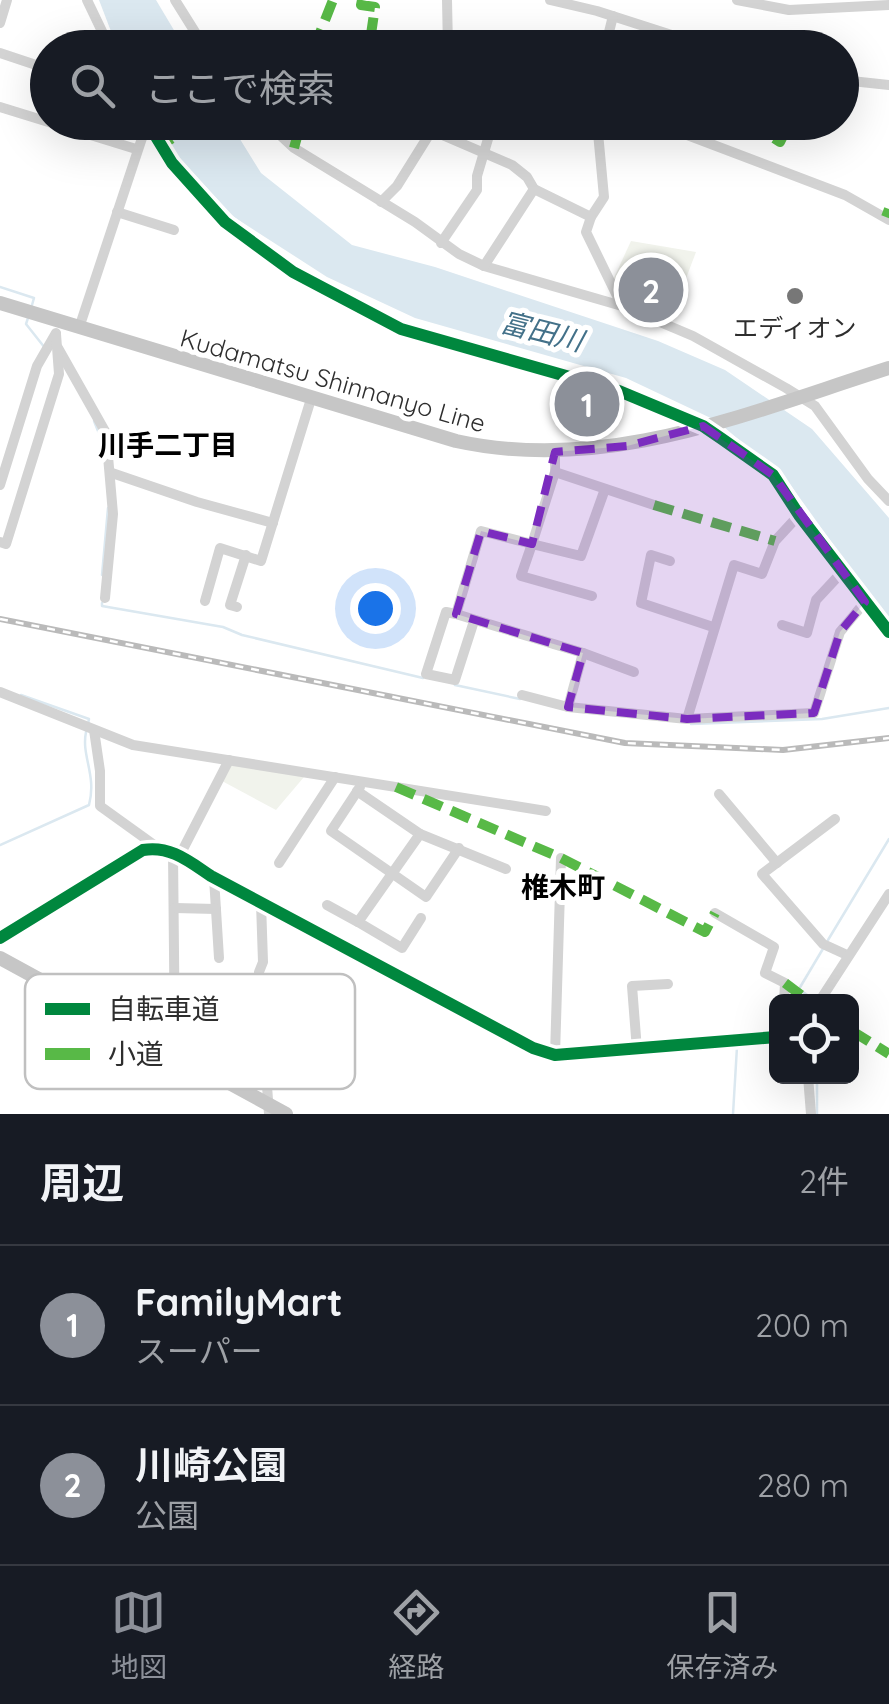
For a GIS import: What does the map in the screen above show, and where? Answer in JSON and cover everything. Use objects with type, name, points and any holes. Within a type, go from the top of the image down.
[{"type":"main road","name":"Kudamatsu Shinnanyo Line","points":[[0,303],[57,328],[79,328],[310,400],[492,449],[554,452],[627,446],[889,368]]},
{"type":"main road","points":[[0,958],[30,974]]},
{"type":"main road","points":[[236,1089],[269,1109],[286,1114]]},
{"type":"street","points":[[0,24],[7,0]]},
{"type":"street","points":[[87,0],[101,30]]},
{"type":"street","points":[[175,0],[194,30]]},
{"type":"street","points":[[448,0],[448,30]]},
{"type":"street","points":[[550,0],[656,30]]},
{"type":"street","points":[[737,0],[789,10],[889,5]]},
{"type":"street","points":[[610,30],[613,16]]},
{"type":"street","points":[[0,53],[30,63]]},
{"type":"street","points":[[859,82],[889,85]]},
{"type":"street","points":[[0,108],[30,117]]},
{"type":"street","points":[[106,140],[136,149]]},
{"type":"street","points":[[79,328],[140,140]]},
{"type":"street","points":[[158,140],[172,163],[225,222],[293,272],[401,330],[526,362],[708,425],[773,475],[889,632]]},
{"type":"street","points":[[285,140],[441,243],[484,266],[622,306],[693,336],[794,398],[815,406],[868,479],[889,501]]},
{"type":"street","points":[[381,202],[398,186],[427,140]]},
{"type":"street","points":[[460,140],[512,165],[534,189],[591,217]]},
{"type":"street","points":[[441,243],[478,190],[487,140]]},
{"type":"street","points":[[599,140],[604,197],[586,232],[622,306]]},
{"type":"street","points":[[700,140],[845,195],[889,220]]},
{"type":"street","points":[[484,266],[534,189]]},
{"type":"street","points":[[118,212],[174,230]]},
{"type":"street","points":[[0,542],[6,544],[59,374],[57,328]]},
{"type":"street","points":[[0,485],[38,366],[57,328]]},
{"type":"street","points":[[58,348],[106,433],[114,514],[105,598]]},
{"type":"street","points":[[205,601],[220,548],[261,561],[310,400]]},
{"type":"street","points":[[554,452],[556,472],[522,576],[592,596]]},
{"type":"street","points":[[556,472],[654,505]]},
{"type":"street","points":[[112,473],[273,524]]},
{"type":"street","points":[[456,614],[480,530],[581,556],[605,489]]},
{"type":"street","points":[[687,719],[734,565],[762,574],[775,541],[799,515]]},
{"type":"street","points":[[236,608],[230,605],[246,555]]},
{"type":"street","points":[[670,561],[651,555],[641,603],[713,627]]},
{"type":"street","points":[[782,625],[806,632],[816,600],[843,571]]},
{"type":"street","points":[[522,695],[568,707],[687,719],[814,714],[840,632],[865,602]]},
{"type":"street","points":[[474,621],[455,680],[426,674],[446,612],[634,672]]},
{"type":"street","points":[[568,707],[583,654]]},
{"type":"street","points":[[0,692],[132,745],[335,777],[360,786],[546,812]]},
{"type":"street","points":[[94,730],[100,806],[157,847],[533,1048],[556,1055],[769,1038]]},
{"type":"street","points":[[175,974],[176,854],[229,760]]},
{"type":"street","points":[[279,862],[335,777]]},
{"type":"street","points":[[360,786],[420,834],[506,870]]},
{"type":"street","points":[[360,786],[330,831],[426,897],[459,848]]},
{"type":"street","points":[[719,794],[777,862]]},
{"type":"street","points":[[835,819],[762,874],[823,944],[847,955]]},
{"type":"street","points":[[358,922],[420,834]]},
{"type":"street","points":[[0,938],[144,850],[157,847]]},
{"type":"street","points":[[556,1055],[561,858]]},
{"type":"street","points":[[214,878],[219,958]]},
{"type":"street","points":[[824,994],[889,894]]},
{"type":"street","points":[[258,974],[263,962],[261,902]]},
{"type":"street","points":[[327,905],[402,948],[421,918]]},
{"type":"street","points":[[175,908],[216,910]]},
{"type":"street","points":[[716,913],[774,947],[764,973],[785,983],[784,994]]},
{"type":"street","points":[[371,960],[384,938]]},
{"type":"street","points":[[637,1050],[632,986],[668,984]]},
{"type":"street","points":[[809,1084],[811,1114]]},
{"type":"highlighted area","points":[[703,426],[773,475],[865,602],[840,632],[814,713],[687,719],[568,707],[583,653],[456,614],[481,531],[532,544],[555,452],[627,446]]},
{"type":"shaded area","points":[[631,241],[696,252],[671,318],[626,301],[613,280]]},
{"type":"shaded area","points":[[231,764],[304,777],[276,810],[222,781]]},
{"type":"water","points":[[99,0],[156,0],[174,30],[110,30]]},
{"type":"water","name":"富田川","points":[[165,140],[241,140],[261,173],[352,245],[435,267],[658,341],[725,370],[812,429],[889,518],[889,622],[789,483],[717,421],[626,378],[415,318],[327,277],[234,217]]},
{"type":"waterway","points":[[0,287],[34,298],[32,305]]},
{"type":"waterway","points":[[28,318],[26,324],[45,348]]},
{"type":"waterway","points":[[94,421],[102,441]]},
{"type":"waterway","points":[[102,575],[108,508]]},
{"type":"waterway","points":[[102,603],[223,627],[242,635],[423,678]]},
{"type":"waterway","points":[[455,685],[520,699]]},
{"type":"waterway","points":[[21,695],[89,719],[88,724]]},
{"type":"waterway","points":[[691,724],[822,719],[889,708]]},
{"type":"waterway","points":[[0,845],[89,805],[86,732]]},
{"type":"waterway","points":[[828,940],[889,839]]},
{"type":"waterway","points":[[806,994],[799,989],[824,947]]},
{"type":"waterway","points":[[733,1114],[737,1047]]},
{"type":"waterway","points":[[817,1084],[817,1114]]},
{"type":"railway","points":[[0,619],[625,743],[783,750],[889,738]]},
{"type":"marked path","points":[[321,30],[333,0]]},
{"type":"marked path","points":[[362,0],[361,5],[375,7],[372,30]]},
{"type":"marked path","points":[[162,140],[170,140]]},
{"type":"marked path","points":[[294,148],[296,140]]},
{"type":"marked path","points":[[777,140],[781,140]]},
{"type":"marked path","points":[[886,217],[889,209]]},
{"type":"marked path","points":[[654,505],[775,541]]},
{"type":"marked path","points":[[396,787],[561,858],[705,932],[715,913]]},
{"type":"marked path","points":[[785,983],[799,994]]},
{"type":"marked path","points":[[859,1035],[889,1054]]},
{"type":"cycle path","points":[[158,140],[172,163],[225,222],[293,272],[401,329],[619,391],[703,426],[773,475],[889,632]]},
{"type":"cycle path","points":[[0,938],[143,850],[162,850],[533,1048],[555,1055],[769,1038]]},
{"type":"place","name":"川崎公園","points":[[651,290]]},
{"type":"place","name":"エディオン","points":[[795,296]]},
{"type":"place","name":"FamilyMart","points":[[587,404]]},
{"type":"district","name":"川手二丁目","points":[[168,444]]},
{"type":"district","name":"椎木町","points":[[563,886]]}]
